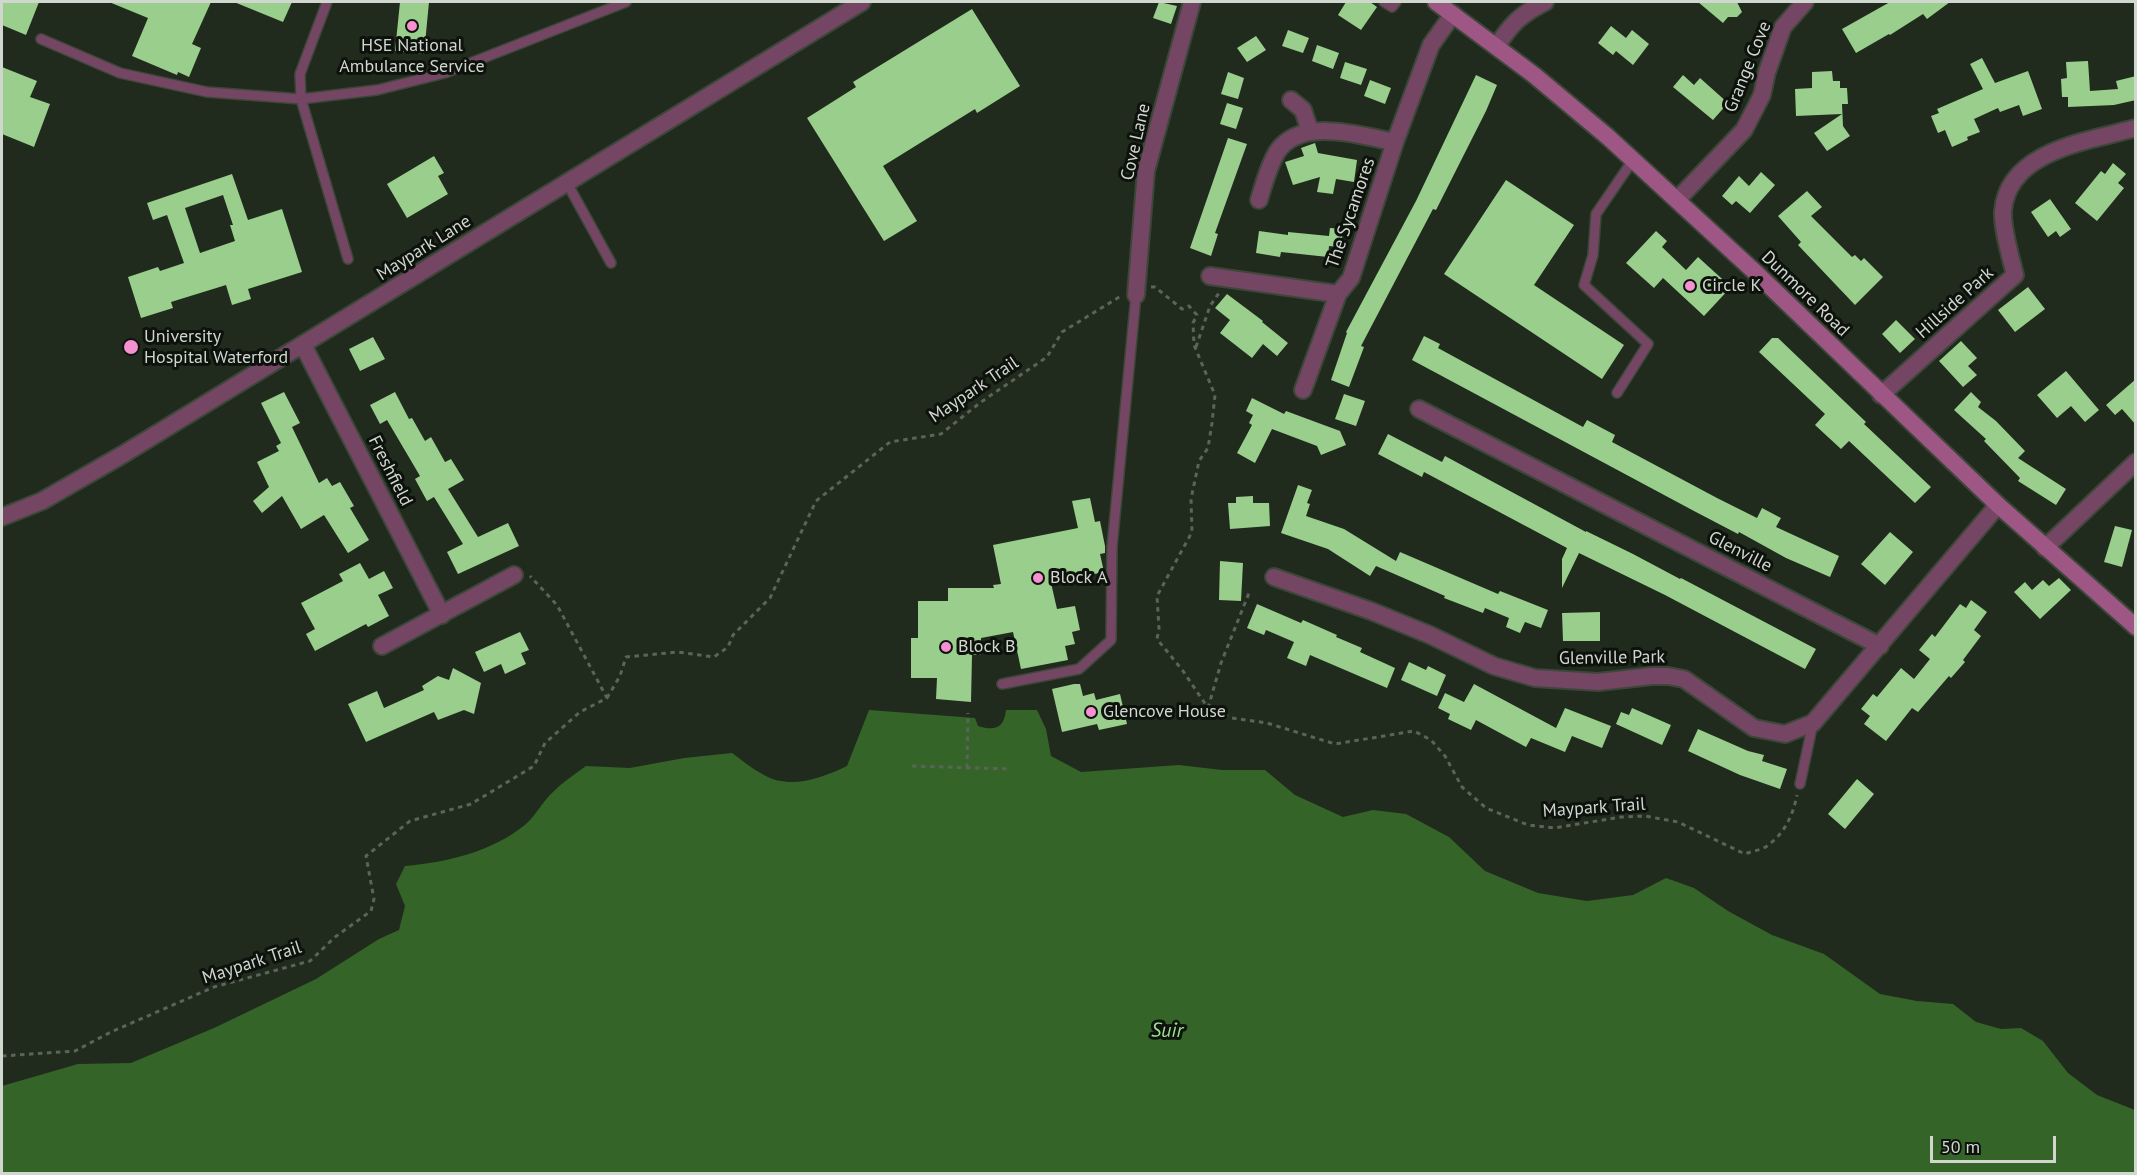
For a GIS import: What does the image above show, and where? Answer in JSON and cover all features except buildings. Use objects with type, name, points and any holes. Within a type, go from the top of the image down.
[{"type":"main road","name":"Dunmore Road","points":[[1436,2],[1497,46],[1569,104],[1633,160],[1786,301],[1998,505],[2136,627]]},
{"type":"street","name":"Maypark Lane","points":[[2,517],[42,501],[303,345],[862,2]]},
{"type":"street","name":"Cove Lane","points":[[1137,290],[1146,171],[1192,2]]},
{"type":"street","points":[[1497,46],[1512,24],[1527,11],[1545,2]]},
{"type":"street","name":"Grange Cove","points":[[1677,200],[1744,130],[1762,95],[1767,72],[1784,27],[1805,2]]},
{"type":"street","name":"The Sycamores","points":[[1303,390],[1338,294],[1352,278],[1395,142],[1431,45],[1453,14]]},
{"type":"street","points":[[1259,200],[1267,172],[1278,150],[1293,138],[1310,131],[1303,110],[1291,100]]},
{"type":"street","name":"Hillside Park","points":[[1881,394],[2015,275],[2003,212],[2011,185],[2029,165],[2054,151],[2136,128]]},
{"type":"street","name":"The Sycamores","points":[[1310,131],[1336,131],[1395,142]]},
{"type":"street","name":"The Sycamores","points":[[1210,276],[1338,294]]},
{"type":"street","name":"Freshfield","points":[[303,345],[442,615]]},
{"type":"street","name":"Glenville","points":[[1419,408],[1880,646]]},
{"type":"street","points":[[2045,548],[2136,462]]},
{"type":"street","points":[[1880,646],[1998,505]]},
{"type":"street","points":[[382,646],[514,575]]},
{"type":"street","name":"Glenville Park","points":[[1274,577],[1371,611],[1430,635],[1494,666],[1535,678],[1598,682],[1652,676],[1684,679],[1754,728],[1785,734],[1813,723],[1880,646]]},
{"type":"lane","points":[[327,2],[300,74],[302,99],[348,259]]},
{"type":"lane","points":[[40,39],[120,73],[207,92],[302,99],[378,90],[445,73],[626,2]]},
{"type":"lane","points":[[1384,2],[1392,7],[1396,2]]},
{"type":"lane","points":[[1617,393],[1648,344],[1584,285],[1593,255],[1596,214],[1633,160]]},
{"type":"lane","points":[[567,183],[611,263]]},
{"type":"lane","points":[[1002,684],[1079,669],[1111,640],[1112,547],[1137,290]]},
{"type":"lane","points":[[1800,784],[1813,723]]},
{"type":"path","points":[[1196,349],[1210,306],[1222,288],[1233,279]]},
{"type":"path","points":[[1137,290],[1155,287],[1182,309],[1189,306],[1197,315],[1193,323],[1196,349],[1215,395],[1208,448],[1198,461],[1191,499],[1192,532],[1157,596],[1157,639],[1183,671],[1208,708]]},
{"type":"path","name":"Maypark Trail","points":[[2,1056],[75,1051],[111,1032],[214,987],[310,961],[335,937],[371,911],[374,899],[366,856],[410,821],[471,804],[534,766],[545,743],[580,712],[606,698],[620,676],[626,657],[678,652],[714,657],[728,647],[733,635],[770,598],[816,501],[890,442],[941,434],[981,402],[1047,357],[1062,332],[1137,290]]},
{"type":"path","points":[[514,575],[522,567],[557,605],[606,698]]},
{"type":"path","points":[[1208,708],[1221,663],[1249,593]]},
{"type":"path","name":"Maypark Trail","points":[[1208,708],[1232,718],[1267,723],[1335,744],[1414,731],[1431,740],[1446,756],[1462,787],[1486,808],[1527,825],[1554,828],[1621,817],[1645,816],[1678,822],[1745,854],[1767,846],[1782,830],[1792,816],[1800,784]]},
{"type":"path","points":[[967,768],[968,713]]},
{"type":"path","points":[[912,766],[1010,769]]},
{"type":"water","name":"Suir","points":[[869,710],[975,718],[978,726],[993,728],[1003,721],[1006,710],[1037,710],[1046,729],[1051,756],[1081,772],[1179,765],[1222,770],[1265,770],[1295,795],[1343,817],[1373,810],[1406,814],[1449,837],[1485,871],[1538,893],[1587,901],[1633,895],[1666,878],[1694,888],[1728,911],[1772,935],[1824,954],[1880,994],[1917,1001],[1953,1004],[1976,1022],[2001,1029],[2021,1028],[2043,1041],[2068,1073],[2097,1095],[2135,1110],[2135,1173],[2,1173],[2,1086],[78,1064],[131,1063],[214,1028],[316,979],[379,939],[399,930],[405,906],[396,884],[405,866],[437,862],[469,854],[499,842],[526,824],[553,792],[586,766],[630,768],[684,758],[732,753],[755,770],[774,779],[784,782],[806,781],[847,766]]},
{"type":"place","name":"HSE National Ambulance Service","points":[[412,26]]},
{"type":"place","name":"Circle K","points":[[1690,286]]},
{"type":"place","name":"University Hospital Waterford","points":[[131,347]]},
{"type":"place","name":"Block A","points":[[1038,578]]},
{"type":"place","name":"Block B","points":[[946,647]]},
{"type":"place","name":"Glencove House","points":[[1091,712]]}]
